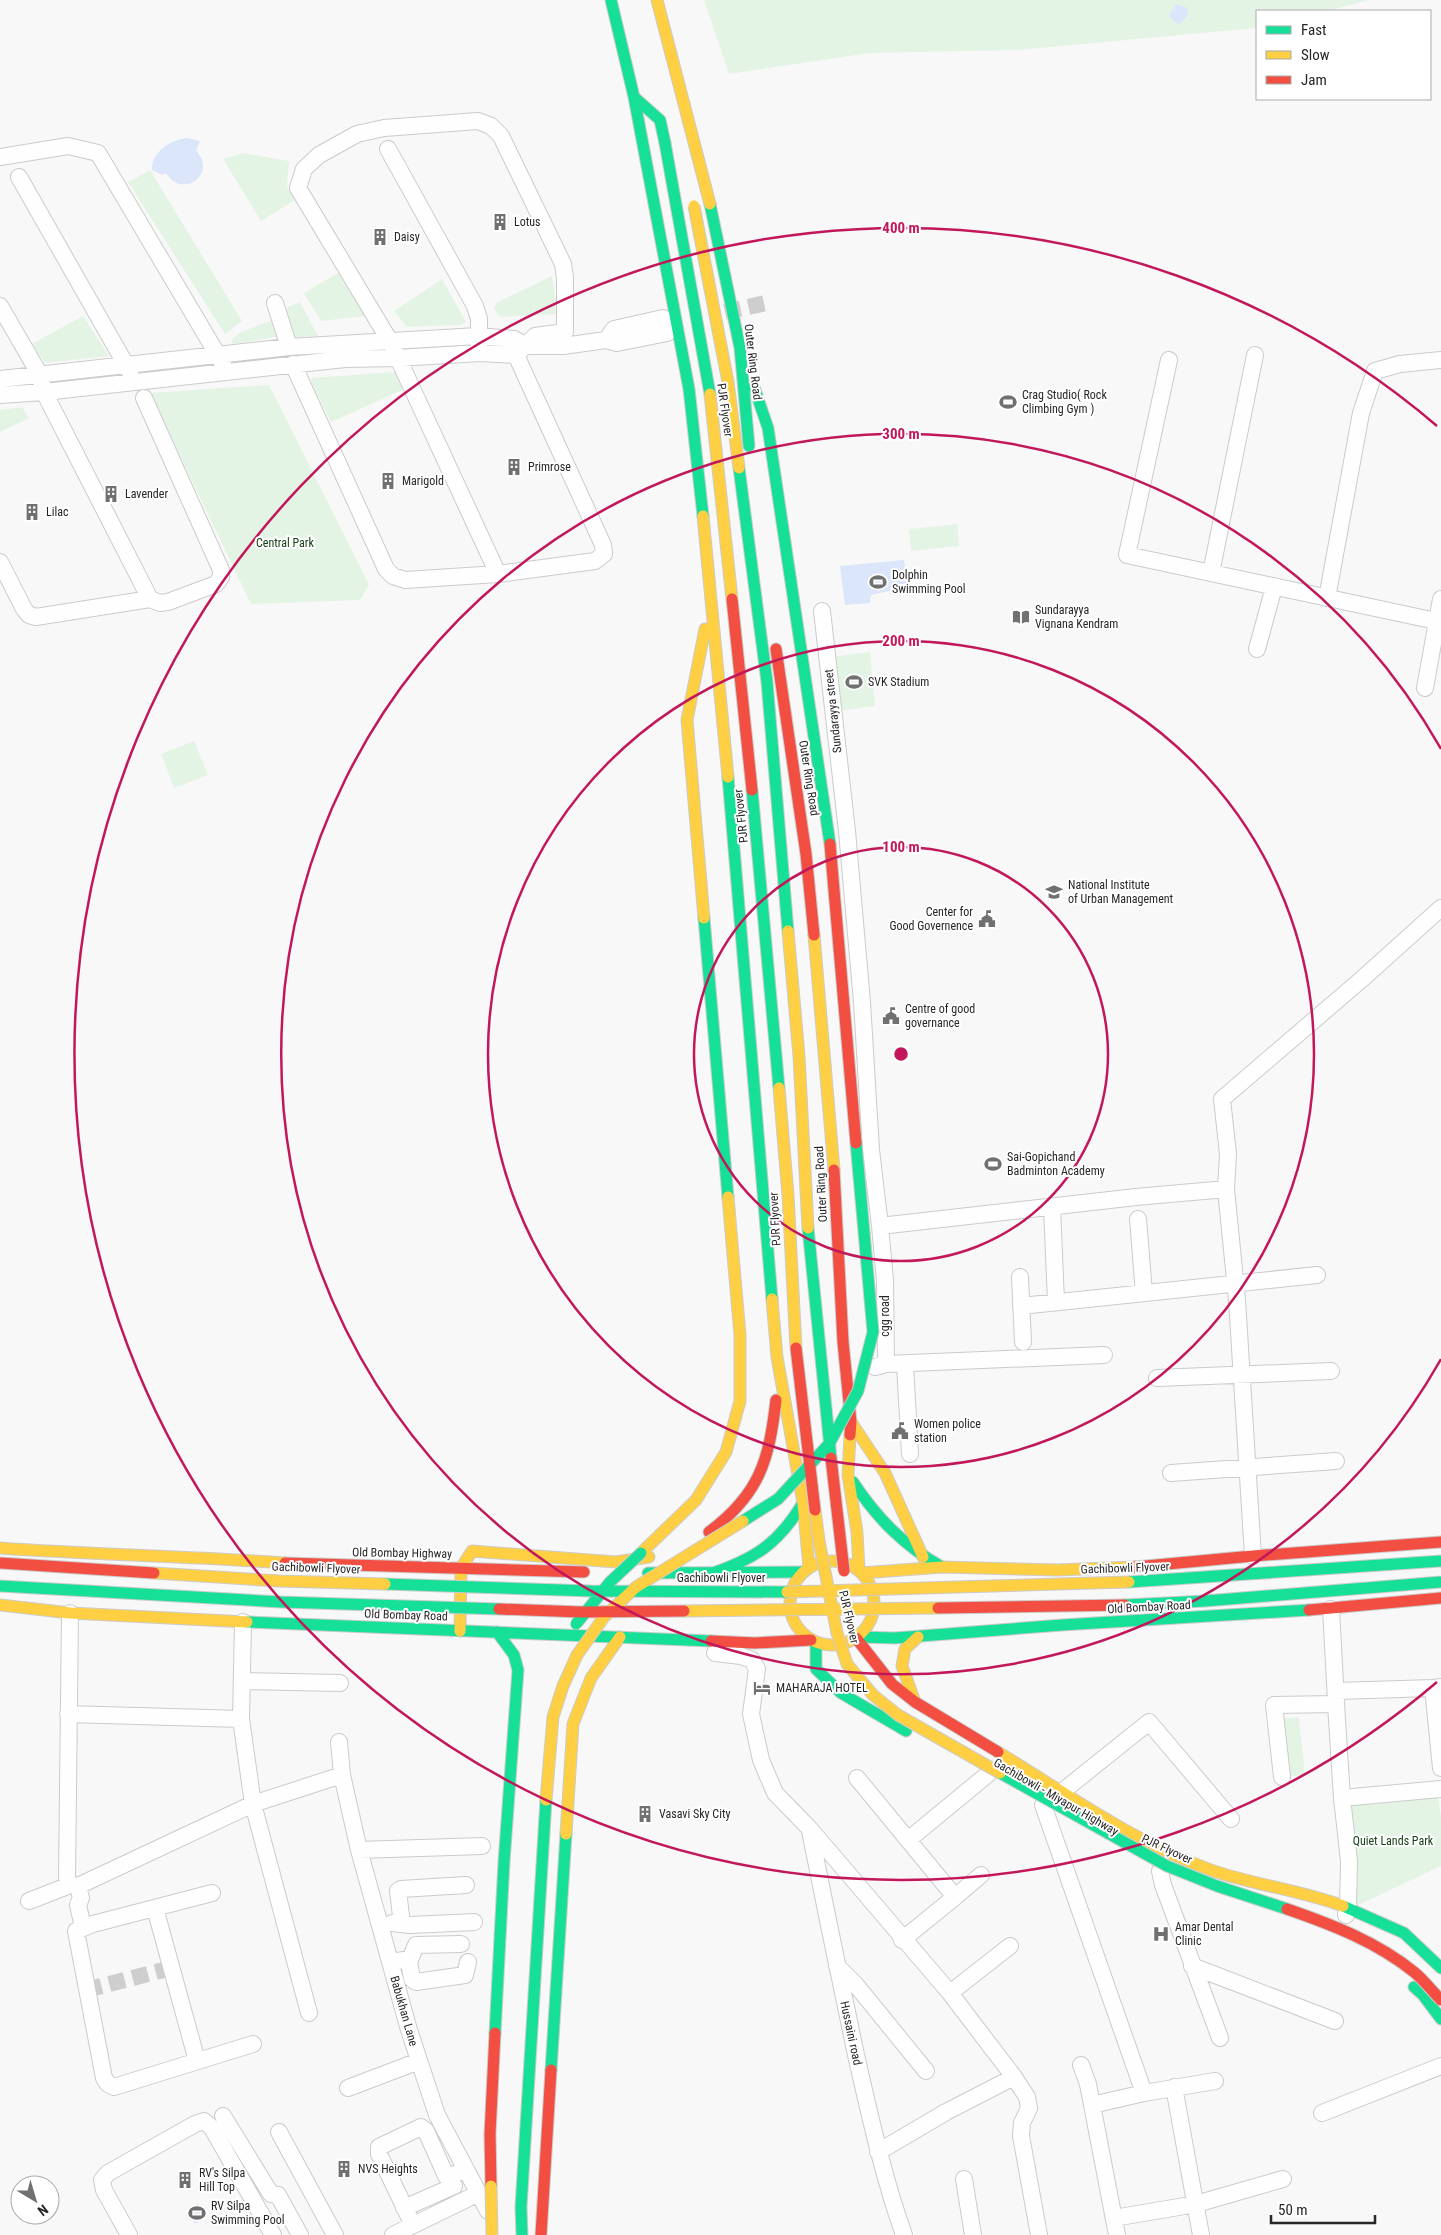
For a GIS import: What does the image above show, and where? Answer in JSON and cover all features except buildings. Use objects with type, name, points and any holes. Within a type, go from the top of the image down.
[{"type":"main road","name":"Outer Ring Road","points":[[657,0],[706,186],[740,348],[750,454]]},
{"type":"main road","points":[[612,4],[634,97],[689,390],[712,596],[777,1358],[803,1503],[807,1570]]},
{"type":"main road","points":[[672,108],[678,79]]},
{"type":"main road","name":"PJR Flyover","points":[[634,97],[660,120],[712,406],[758,846],[788,1195],[795,1340],[819,1541],[836,1634],[847,1664],[873,1695],[898,1715],[1128,1846],[1183,1873],[1330,1924],[1386,1951],[1428,1983],[1441,2000]]},
{"type":"main road","name":"PJR Flyover","points":[[692,196],[703,244],[728,382],[767,682],[799,1056],[807,1211],[820,1356],[839,1545],[858,1654],[887,1693],[910,1709],[1027,1777],[1161,1842],[1243,1885],[1318,1905],[1356,1920],[1400,1942],[1441,1982]]},
{"type":"main road","points":[[522,2235],[521,2206],[547,1780],[553,1717],[564,1686],[577,1655],[604,1617],[636,1586],[778,1499],[829,1444],[858,1391],[873,1332],[830,844],[768,428],[740,348]]},
{"type":"main road","points":[[564,1644],[578,1622],[610,1582],[696,1500],[726,1452],[740,1401],[740,1335],[687,720],[712,596]]},
{"type":"main road","name":"Outer Ring Road","points":[[773,633],[806,854],[832,1131],[846,1374],[851,1422],[848,1475],[857,1532],[860,1572]]},
{"type":"main road","points":[[672,1551],[690,1545],[716,1528],[754,1488],[767,1456],[773,1430],[777,1358]]},
{"type":"main road","points":[[851,1422],[885,1473],[923,1557]]},
{"type":"main road","points":[[848,1475],[879,1519],[900,1540],[923,1557],[942,1567]]},
{"type":"main road","points":[[710,1574],[741,1564],[768,1547],[791,1524],[803,1503]]},
{"type":"main road","points":[[860,1572],[942,1567],[1056,1570],[1145,1567],[1253,1556],[1441,1542]]},
{"type":"main road","name":"Old Bombay Highway","points":[[0,1548],[73,1553],[195,1556],[284,1563],[461,1568],[710,1574],[807,1570]]},
{"type":"main road","points":[[460,1630],[461,1568],[472,1551],[616,1562],[657,1555]]},
{"type":"main road","points":[[835,1561],[848,1564],[860,1572],[873,1591],[875,1604],[867,1628],[855,1630],[848,1643],[835,1646],[813,1641],[800,1631],[792,1619],[790,1605],[792,1590],[798,1577],[822,1562],[835,1561]]},
{"type":"main road","name":"Gachibowli Flyover","points":[[0,1563],[279,1580],[591,1592],[781,1592],[1133,1582],[1441,1561]]},
{"type":"main road","points":[[1056,1570],[1062,1625]]},
{"type":"main road","points":[[0,1586],[60,1591],[301,1603],[601,1612],[1116,1605],[1205,1601],[1441,1582]]},
{"type":"main road","name":"Old Bombay Road","points":[[855,1630],[918,1636],[1331,1608],[1441,1598]]},
{"type":"main road","name":"Old Bombay Road","points":[[0,1605],[70,1613],[243,1622],[755,1643],[813,1641]]},
{"type":"main road","name":"Gachibowli - Miyapur Highway","points":[[855,1630],[892,1684],[915,1702],[1155,1846],[1212,1870],[1319,1897],[1348,1908],[1404,1934],[1441,1968]]},
{"type":"main road","points":[[492,2235],[485,2190],[504,1862],[518,1670],[514,1655],[497,1632]]},
{"type":"main road","points":[[915,1702],[902,1666],[905,1649],[918,1636]]},
{"type":"main road","points":[[541,2235],[573,1724],[592,1678],[620,1637]]},
{"type":"main road","name":"Gachibowli - Miyapur Highway","points":[[813,1641],[816,1669],[841,1693],[877,1715],[988,1774],[1160,1871],[1339,1938],[1383,1960],[1423,1995],[1441,2019]]},
{"type":"street","points":[[498,574],[391,343],[298,188],[304,169],[319,155],[357,134],[384,128],[478,121],[491,126],[501,136],[559,253],[565,278],[565,332],[535,336],[521,351]]},
{"type":"street","points":[[0,157],[68,146],[98,153],[219,355],[227,372]]},
{"type":"street","points":[[388,149],[475,306],[478,319],[480,354]]},
{"type":"street","points":[[19,177],[134,381]]},
{"type":"street","points":[[275,304],[288,347]]},
{"type":"street","points":[[0,306],[40,376],[44,392],[150,600]]},
{"type":"street","points":[[0,379],[288,347],[391,343],[478,336],[514,339],[521,351],[603,546],[604,554],[595,561],[498,574],[405,580],[393,576],[386,569],[293,364]]},
{"type":"street","points":[[0,396],[345,359],[480,354],[521,351],[606,340]]},
{"type":"street","points":[[1211,573],[1255,355]]},
{"type":"street","points":[[1169,360],[1127,555],[1436,621]]},
{"type":"street","points":[[1328,598],[1361,413],[1375,371],[1400,364],[1441,360]]},
{"type":"street","points":[[0,562],[24,609],[30,615],[36,617],[150,600],[160,603],[168,602],[216,584],[221,577],[221,570],[144,398]]},
{"type":"street","points":[[1257,649],[1274,586]]},
{"type":"street","points":[[1425,688],[1441,599]]},
{"type":"street","name":"Sundarayya street","points":[[822,611],[843,811],[847,831],[862,1002],[871,1150],[880,1226]]},
{"type":"street","points":[[1253,1556],[1236,1284],[1226,1189],[1228,1154],[1222,1099],[1362,979],[1441,908]]},
{"type":"street","points":[[880,1226],[1136,1196],[1226,1189]]},
{"type":"street","points":[[1052,1207],[1056,1302]]},
{"type":"street","points":[[1138,1219],[1144,1293]]},
{"type":"street","name":"cgg road","points":[[880,1226],[885,1280],[886,1364]]},
{"type":"street","points":[[1021,1306],[1317,1275]]},
{"type":"street","points":[[1020,1277],[1023,1342]]},
{"type":"street","points":[[846,1374],[886,1364],[905,1365],[1104,1355]]},
{"type":"street","points":[[905,1365],[910,1454]]},
{"type":"street","points":[[1157,1378],[1331,1371]]},
{"type":"street","points":[[1170,1473],[1336,1462]]},
{"type":"street","points":[[1331,1608],[1342,1798],[1349,1861],[1348,1908],[1339,1938]]},
{"type":"street","points":[[70,1613],[67,1878],[76,1889],[78,1905],[88,1925]]},
{"type":"street","points":[[243,1622],[241,1719],[253,1804],[309,2013]]},
{"type":"street","points":[[684,1640],[698,1651],[741,1656],[752,1660],[757,1669],[751,1714],[761,1760],[775,1794],[810,1829],[902,1940],[950,1994],[1014,2077],[1026,2097],[1029,2108],[1022,2123],[1021,2136],[1039,2235]]},
{"type":"street","points":[[242,1680],[340,1683]]},
{"type":"street","points":[[1282,1776],[1274,1706],[1336,1697],[1437,1687],[1441,1768]]},
{"type":"street","points":[[68,1714],[241,1719]]},
{"type":"street","points":[[1063,1791],[1149,1722],[1231,1820]]},
{"type":"street","name":"Babukhan Lane","points":[[339,1742],[342,1775],[359,1850],[419,2061],[437,2115],[466,2170],[485,2190],[500,2235]]},
{"type":"street","points":[[908,1840],[988,1774]]},
{"type":"street","points":[[29,1901],[76,1889],[253,1804],[342,1775]]},
{"type":"street","points":[[857,1778],[955,1897]]},
{"type":"street","points":[[1342,1798],[1441,1789]]},
{"type":"street","points":[[1043,1805],[1144,2093]]},
{"type":"street","name":"Hussaini road","points":[[810,1829],[836,1966],[878,2152],[886,2186],[904,2235]]},
{"type":"street","points":[[359,1850],[482,1846]]},
{"type":"street","points":[[1160,1871],[1162,1885],[1220,2038]]},
{"type":"street","points":[[902,1940],[981,1875]]},
{"type":"street","points":[[402,1924],[398,1891],[401,1888],[466,1885]]},
{"type":"street","points":[[212,1893],[88,1925],[76,1930],[75,1933],[104,2078],[108,2084],[114,2087],[253,2044]]},
{"type":"street","points":[[155,1908],[198,2061]]},
{"type":"street","points":[[380,1926],[395,1923],[410,1925],[474,1922]]},
{"type":"street","points":[[461,1944],[416,1945],[409,1962],[412,1979],[416,1982],[464,1975],[468,1962]]},
{"type":"street","points":[[950,1994],[1010,1946]]},
{"type":"street","points":[[390,1962],[404,1960],[409,1962]]},
{"type":"street","points":[[836,1966],[856,1985],[926,2071]]},
{"type":"street","points":[[1192,1966],[1335,2021]]},
{"type":"street","points":[[348,2088],[419,2061]]},
{"type":"street","points":[[1081,2065],[1088,2084],[1117,2235]]},
{"type":"street","points":[[1322,2113],[1441,2066]]},
{"type":"street","points":[[878,2152],[946,2112],[1014,2077]]},
{"type":"street","points":[[1092,2105],[1174,2087],[1215,2081]]},
{"type":"street","points":[[1174,2087],[1201,2235]]},
{"type":"street","points":[[223,2116],[268,2191],[271,2194],[278,2195],[300,2235]]},
{"type":"street","points":[[129,2235],[104,2190],[102,2180],[108,2173],[195,2124],[204,2121],[212,2128],[274,2235]]},
{"type":"street","points":[[413,2225],[380,2154],[378,2149],[381,2145],[421,2127],[426,2131],[446,2176],[449,2177],[466,2170]]},
{"type":"street","points":[[279,2132],[335,2235]]},
{"type":"street","points":[[1114,2218],[1196,2204],[1283,2178]]},
{"type":"street","points":[[964,2179],[974,2235]]},
{"type":"street","points":[[404,2208],[454,2186]]},
{"type":"street","points":[[393,2235],[485,2190]]},
{"type":"green space","points":[[704,0],[1369,0],[1331,10],[1256,10],[1256,28],[1018,50],[870,53],[729,74]]},
{"type":"green space","points":[[244,153],[289,161],[287,186],[295,200],[261,221],[223,159]]},
{"type":"green space","points":[[150,170],[242,321],[225,334],[128,182]]},
{"type":"green space","points":[[338,273],[366,316],[321,321],[304,293]]},
{"type":"green space","points":[[552,276],[557,309],[556,314],[500,317],[494,309],[497,303]]},
{"type":"green space","points":[[442,279],[466,322],[460,325],[407,327],[394,311]]},
{"type":"green space","points":[[300,302],[318,336],[291,338],[283,314],[288,307]]},
{"type":"green space","points":[[83,316],[109,356],[45,363],[32,344]]},
{"type":"green space","points":[[275,319],[282,336],[232,344],[232,339],[241,332]]},
{"type":"green space","points":[[408,371],[413,385],[331,422],[312,384],[311,378]]},
{"type":"green space","name":"Central Park","points":[[269,385],[369,585],[360,600],[251,604],[150,393]]},
{"type":"green space","points":[[22,407],[29,418],[0,432],[0,410]]},
{"type":"green space","points":[[957,524],[959,546],[911,551],[909,529]]},
{"type":"green space","name":"SVK Stadium","points":[[870,652],[875,706],[838,711],[831,657]]},
{"type":"green space","points":[[194,741],[208,775],[174,788],[161,754]]},
{"type":"green space","points":[[1299,1717],[1305,1775],[1287,1777],[1281,1719]]},
{"type":"green space","name":"Quiet Lands Park","points":[[1438,1795],[1441,1818],[1441,1866],[1358,1905],[1354,1903],[1349,1802]]},
{"type":"water","points":[[1176,4],[1188,8],[1187,16],[1180,24],[1176,23],[1169,16]]},
{"type":"water","points":[[188,138],[200,141],[196,150],[202,159],[203,167],[198,179],[192,183],[179,184],[166,173],[162,175],[152,170],[158,152],[175,141]]},
{"type":"water","points":[[904,560],[908,587],[871,595],[870,603],[845,605],[840,566]]},
{"type":"water","name":"RV Silpa Swimming Pool","points":[[198,2203],[206,2217],[195,2224],[187,2209]]},
{"type":"tunnel","points":[[725,312],[766,303]]},
{"type":"tunnel","points":[[86,1990],[171,1968]]},
{"type":"traffic: fast","points":[[611,0],[634,97],[689,389],[703,516]]},
{"type":"traffic: fast","points":[[634,97],[660,120],[665,143]]},
{"type":"traffic: fast","points":[[665,143],[710,394]]},
{"type":"traffic: fast","points":[[710,204],[740,348],[749,446]]},
{"type":"traffic: fast","points":[[754,387],[768,428],[830,844]]},
{"type":"traffic: fast","points":[[739,468],[767,682],[788,931]]},
{"type":"traffic: fast","points":[[728,777],[772,1299]]},
{"type":"traffic: fast","points":[[752,790],[779,1088]]},
{"type":"traffic: fast","points":[[704,918],[728,1197]]},
{"type":"traffic: fast","points":[[743,1521],[778,1499],[829,1444],[858,1391],[873,1332],[856,1143]]},
{"type":"traffic: fast","points":[[808,1228],[831,1458]]},
{"type":"traffic: fast","points":[[853,1482],[872,1508],[892,1530],[915,1550],[942,1567]]},
{"type":"traffic: fast","points":[[710,1574],[753,1556],[764,1548],[784,1529],[803,1503]]},
{"type":"traffic: fast","points":[[576,1624],[610,1582],[641,1553]]},
{"type":"traffic: fast","points":[[1129,1582],[1441,1561]]},
{"type":"traffic: fast","points":[[648,1573],[804,1572]]},
{"type":"traffic: fast","points":[[1125,1605],[1205,1601],[1441,1582]]},
{"type":"traffic: fast","points":[[385,1584],[591,1591],[787,1592]]},
{"type":"traffic: fast","points":[[0,1586],[281,1602],[499,1609]]},
{"type":"traffic: fast","points":[[858,1637],[895,1638],[1062,1625],[1309,1610]]},
{"type":"traffic: fast","points":[[247,1622],[711,1641]]},
{"type":"traffic: fast","points":[[495,2033],[504,1862],[518,1670],[514,1655],[497,1632]]},
{"type":"traffic: fast","points":[[816,1642],[816,1669],[841,1693],[906,1731]]},
{"type":"traffic: fast","points":[[1000,1773],[1167,1866],[1217,1886],[1287,1909]]},
{"type":"traffic: fast","points":[[522,2235],[521,2207],[546,1800]]},
{"type":"traffic: fast","points":[[551,2070],[566,1834]]},
{"type":"traffic: fast","points":[[1343,1906],[1404,1933],[1441,1968]]},
{"type":"traffic: fast","points":[[1414,1987],[1423,1995],[1441,2019]]},
{"type":"traffic: slow","points":[[657,0],[710,204]]},
{"type":"traffic: slow","points":[[694,206],[728,382],[739,468]]},
{"type":"traffic: slow","points":[[710,394],[732,599]]},
{"type":"traffic: slow","points":[[703,516],[728,777]]},
{"type":"traffic: slow","points":[[704,918],[687,720],[705,629]]},
{"type":"traffic: slow","points":[[788,931],[799,1056],[808,1228]]},
{"type":"traffic: slow","points":[[814,935],[834,1170]]},
{"type":"traffic: slow","points":[[779,1088],[788,1195],[796,1348]]},
{"type":"traffic: slow","points":[[641,1553],[696,1500],[726,1452],[740,1401],[740,1335],[728,1197]]},
{"type":"traffic: slow","points":[[772,1299],[777,1357],[803,1503],[809,1567]]},
{"type":"traffic: slow","points":[[851,1422],[885,1473],[923,1557]]},
{"type":"traffic: slow","points":[[850,1435],[848,1475],[857,1532],[859,1570]]},
{"type":"traffic: slow","points":[[815,1510],[819,1541],[837,1633],[847,1664],[873,1695],[898,1715],[1000,1773]]},
{"type":"traffic: slow","points":[[546,1800],[553,1717],[563,1686],[577,1655],[604,1617],[636,1587],[743,1521]]},
{"type":"traffic: slow","points":[[0,1548],[285,1563]]},
{"type":"traffic: slow","points":[[460,1631],[461,1568],[472,1551],[616,1562],[649,1557]]},
{"type":"traffic: slow","points":[[832,1561],[848,1564],[862,1573],[871,1587],[874,1603],[871,1619],[862,1633],[848,1642],[832,1645],[816,1642],[802,1633],[793,1619],[790,1603],[793,1587],[802,1573],[816,1564],[832,1561]]},
{"type":"traffic: slow","points":[[862,1573],[942,1567],[1057,1570],[1135,1567]]},
{"type":"traffic: slow","points":[[154,1573],[279,1581],[385,1584]]},
{"type":"traffic: slow","points":[[787,1592],[1129,1582]]},
{"type":"traffic: slow","points":[[0,1605],[70,1613],[247,1622]]},
{"type":"traffic: slow","points":[[684,1611],[938,1608]]},
{"type":"traffic: slow","points":[[566,1834],[573,1724],[591,1678],[620,1637]]},
{"type":"traffic: slow","points":[[915,1702],[902,1666],[905,1649],[918,1637]]},
{"type":"traffic: slow","points":[[998,1752],[1102,1817],[1183,1859],[1244,1880],[1327,1900],[1343,1906]]},
{"type":"traffic: slow","points":[[491,2186],[492,2235]]},
{"type":"traffic: jam","points":[[732,599],[752,790]]},
{"type":"traffic: jam","points":[[776,649],[806,854],[814,935]]},
{"type":"traffic: jam","points":[[830,844],[856,1143]]},
{"type":"traffic: jam","points":[[834,1170],[843,1342],[851,1422],[850,1435]]},
{"type":"traffic: jam","points":[[796,1348],[815,1510]]},
{"type":"traffic: jam","points":[[709,1532],[740,1504],[759,1474],[770,1441],[776,1400]]},
{"type":"traffic: jam","points":[[831,1458],[844,1571]]},
{"type":"traffic: jam","points":[[1135,1567],[1441,1542]]},
{"type":"traffic: jam","points":[[0,1563],[154,1573]]},
{"type":"traffic: jam","points":[[285,1563],[584,1572]]},
{"type":"traffic: jam","points":[[1309,1610],[1441,1598]]},
{"type":"traffic: jam","points":[[938,1608],[1125,1605]]},
{"type":"traffic: jam","points":[[499,1609],[581,1612],[684,1611]]},
{"type":"traffic: jam","points":[[856,1638],[892,1684],[915,1702],[998,1752]]},
{"type":"traffic: jam","points":[[711,1641],[755,1643],[811,1640]]},
{"type":"traffic: jam","points":[[1287,1909],[1321,1921],[1370,1943],[1400,1961],[1418,1975],[1441,2000]]},
{"type":"traffic: jam","points":[[491,2186],[490,2134],[495,2033]]},
{"type":"traffic: jam","points":[[541,2235],[551,2070]]},
{"type":"place","name":"Lotus","points":[[500,222]]},
{"type":"place","name":"Daisy","points":[[380,237]]},
{"type":"place","name":"Crag Studio( Rock Climbing Gym )","points":[[1008,402]]},
{"type":"place","name":"Primrose","points":[[514,467]]},
{"type":"place","name":"Marigold","points":[[388,481]]},
{"type":"place","name":"Lavender","points":[[111,494]]},
{"type":"place","name":"Lilac","points":[[32,512]]},
{"type":"place","name":"Dolphin Swimming Pool","points":[[878,582]]},
{"type":"place","name":"Sundarayya Vignana Kendram","points":[[1021,617]]},
{"type":"place","name":"SVK Stadium","points":[[854,682]]},
{"type":"place","name":"National Institute of Urban Management","points":[[1054,892]]},
{"type":"place","name":"Center for Good Governence","points":[[987,919]]},
{"type":"place","name":"Centre of good governance","points":[[891,1016]]},
{"type":"place","name":"Sai-Gopichand Badminton Academy","points":[[993,1164]]},
{"type":"place","name":"Women police station","points":[[900,1431]]},
{"type":"place","name":"MAHARAJA HOTEL","points":[[762,1688]]},
{"type":"place","name":"Vasavi Sky City","points":[[645,1814]]},
{"type":"place","name":"Amar Dental Clinic","points":[[1161,1934]]},
{"type":"place","name":"NVS Heights","points":[[344,2169]]},
{"type":"place","name":"RV's Silpa Hill Top","points":[[185,2180]]},
{"type":"place","name":"RV Silpa Swimming Pool","points":[[197,2213]]}]
